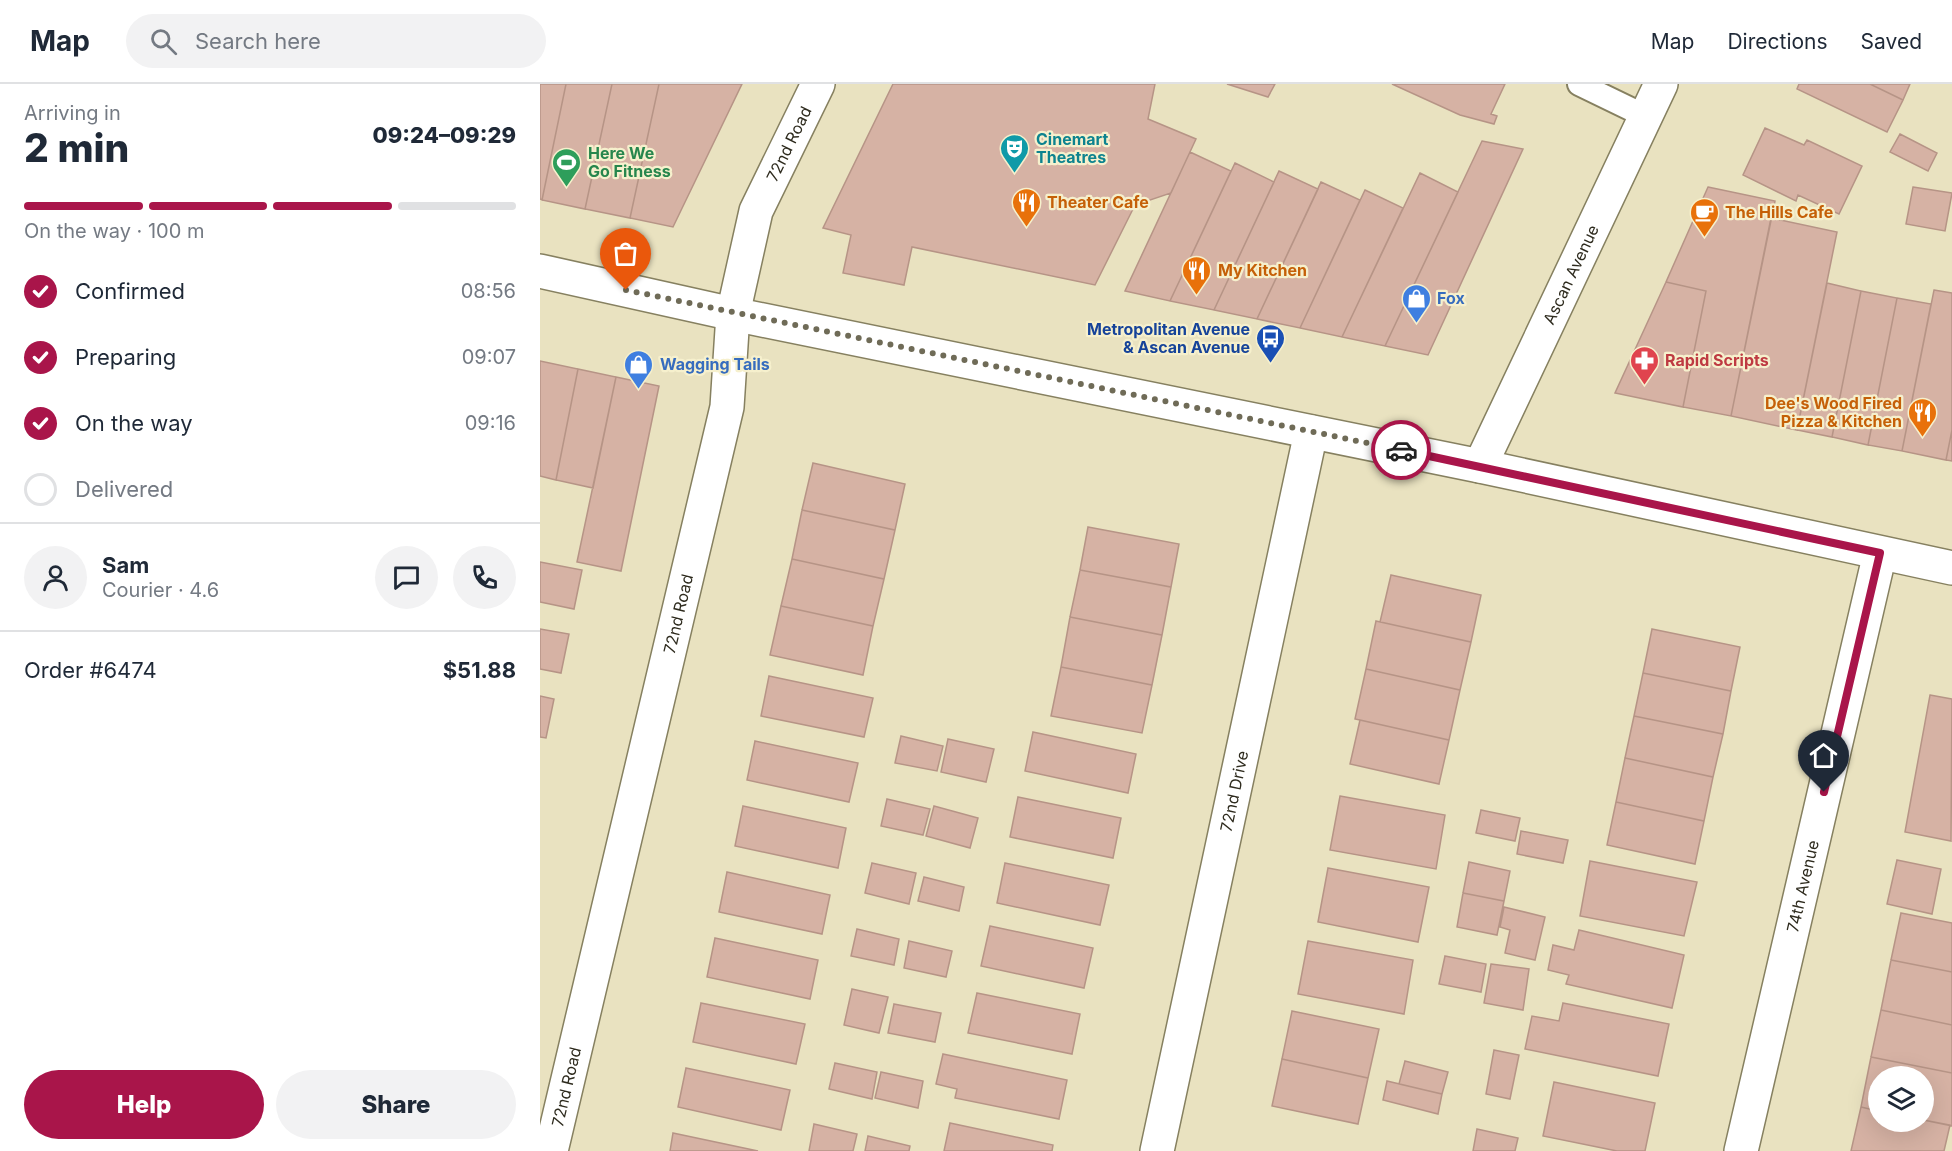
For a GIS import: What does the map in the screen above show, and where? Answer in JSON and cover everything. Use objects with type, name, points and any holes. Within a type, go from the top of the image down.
[{"type":"street","name":"72nd Road","points":[[551,1151],[727,407],[733,314],[756,211],[818,84]]},
{"type":"street","name":"Ascan Avenue","points":[[1480,466],[1661,84]]},
{"type":"street","points":[[540,271],[733,314],[1480,466],[1952,568]]},
{"type":"street","name":"72nd Drive","points":[[1157,1151],[1311,432]]},
{"type":"street","name":"74th Avenue","points":[[1742,1151],[1880,553]]},
{"type":"lane","points":[[1579,84],[1645,116]]},
{"type":"building","points":[[540,84],[566,84],[542,200],[540,199]]},
{"type":"building","points":[[566,84],[612,84],[585,209],[542,200]]},
{"type":"building","points":[[612,84],[659,84],[630,218],[585,209]]},
{"type":"building","points":[[659,84],[742,84],[673,227],[630,218]]},
{"type":"building","name":"Cinemart Theatres","points":[[893,84],[1155,84],[1148,119],[1196,139],[1171,193],[1135,205],[1095,285],[912,247],[904,285],[843,273],[851,235],[823,228]]},
{"type":"building","points":[[1227,84],[1275,84],[1268,97]]},
{"type":"building","points":[[1392,84],[1505,84],[1491,114],[1497,116],[1494,124],[1460,115]]},
{"type":"building","points":[[1799,84],[1870,84],[1903,100],[1887,132],[1797,89]]},
{"type":"building","points":[[1870,84],[1910,84],[1903,100]]},
{"type":"building","points":[[1765,128],[1804,145],[1807,140],[1862,166],[1839,214],[1798,195],[1796,201],[1743,175]]},
{"type":"building","points":[[1900,134],[1937,153],[1928,171],[1890,152]]},
{"type":"building","points":[[1482,141],[1523,149],[1428,355],[1385,346]]},
{"type":"building","points":[[1190,152],[1231,171],[1170,301],[1125,291]]},
{"type":"building","points":[[1235,163],[1274,182],[1214,310],[1170,301]]},
{"type":"building","points":[[1279,171],[1318,189],[1257,319],[1214,310]]},
{"type":"building","points":[[1420,173],[1458,192],[1385,346],[1342,337]]},
{"type":"building","points":[[1321,182],[1360,200],[1300,328],[1257,319]]},
{"type":"building","points":[[1708,187],[1775,201],[1731,416],[1683,407],[1706,291],[1666,282]]},
{"type":"building","points":[[1913,187],[1952,193],[1945,231],[1906,224]]},
{"type":"building","points":[[1365,190],[1403,208],[1342,337],[1300,328]]},
{"type":"building","points":[[1771,218],[1837,232],[1797,430],[1731,416]]},
{"type":"building","points":[[1666,282],[1706,291],[1683,407],[1615,393]]},
{"type":"building","points":[[1827,283],[1861,291],[1832,437],[1797,430]]},
{"type":"building","points":[[1934,290],[1952,293],[1952,430],[1946,460],[1902,451]]},
{"type":"building","points":[[1861,291],[1897,298],[1868,445],[1832,437]]},
{"type":"building","points":[[1897,298],[1931,304],[1902,451],[1868,445]]},
{"type":"building","points":[[540,361],[578,369],[556,480],[540,476]]},
{"type":"building","points":[[578,369],[616,377],[593,488],[556,480]]},
{"type":"building","points":[[616,377],[659,386],[621,571],[577,562]]},
{"type":"building","points":[[1952,430],[1952,461],[1946,460]]},
{"type":"building","points":[[813,463],[905,484],[895,530],[802,510]]},
{"type":"building","points":[[802,510],[895,530],[884,579],[792,559]]},
{"type":"building","points":[[1088,527],[1179,544],[1171,587],[1080,570]]},
{"type":"building","points":[[792,559],[884,579],[873,626],[781,606]]},
{"type":"building","points":[[540,562],[582,570],[574,609],[540,602]]},
{"type":"building","points":[[1080,570],[1171,587],[1162,635],[1070,617]]},
{"type":"building","points":[[1391,575],[1481,595],[1471,642],[1380,622]]},
{"type":"building","points":[[781,606],[873,626],[863,675],[770,655]]},
{"type":"building","points":[[1070,617],[1162,635],[1152,685],[1061,667]]},
{"type":"building","points":[[1376,621],[1471,642],[1460,690],[1366,669]]},
{"type":"building","points":[[540,629],[569,634],[561,673],[540,669]]},
{"type":"building","points":[[1652,629],[1740,647],[1731,691],[1643,673]]},
{"type":"building","points":[[1061,667],[1152,685],[1142,733],[1051,716]]},
{"type":"building","points":[[1366,669],[1460,690],[1449,740],[1355,719]]},
{"type":"building","points":[[1643,673],[1731,691],[1723,734],[1634,716]]},
{"type":"building","points":[[769,676],[873,698],[864,737],[761,716]]},
{"type":"building","points":[[1930,695],[1952,699],[1951,841],[1905,832]]},
{"type":"building","points":[[540,696],[554,699],[546,738],[540,737]]},
{"type":"building","points":[[1634,716],[1723,734],[1713,777],[1625,758]]},
{"type":"building","points":[[1360,720],[1449,740],[1439,784],[1350,764]]},
{"type":"building","points":[[1033,732],[1136,754],[1128,793],[1025,771]]},
{"type":"building","points":[[901,736],[943,746],[937,771],[895,763]]},
{"type":"building","points":[[948,739],[994,749],[986,782],[941,772]]},
{"type":"building","points":[[755,741],[858,763],[849,802],[747,780]]},
{"type":"building","points":[[1625,758],[1713,777],[1704,821],[1616,802]]},
{"type":"building","points":[[1340,796],[1445,815],[1436,869],[1330,850]]},
{"type":"building","points":[[1018,797],[1121,818],[1113,858],[1010,837]]},
{"type":"building","points":[[887,799],[930,809],[923,835],[881,826]]},
{"type":"building","points":[[1616,802],[1704,821],[1695,864],[1607,845]]},
{"type":"building","points":[[743,806],[846,828],[838,868],[735,846]]},
{"type":"building","points":[[934,806],[978,818],[970,848],[926,836]]},
{"type":"building","points":[[1481,810],[1520,818],[1515,841],[1476,833]]},
{"type":"building","points":[[1521,831],[1568,840],[1563,863],[1517,854]]},
{"type":"building","points":[[1897,860],[1941,869],[1932,914],[1887,904]]},
{"type":"building","points":[[1590,861],[1697,882],[1684,936],[1580,916]]},
{"type":"building","points":[[1469,862],[1510,871],[1504,901],[1463,893]]},
{"type":"building","points":[[872,863],[916,873],[909,904],[865,893]]},
{"type":"building","points":[[1005,863],[1109,885],[1100,925],[997,903]]},
{"type":"building","points":[[1328,868],[1429,887],[1418,942],[1318,922]]},
{"type":"building","points":[[727,872],[830,895],[822,934],[719,912]]},
{"type":"building","points":[[924,877],[964,887],[959,911],[918,901]]},
{"type":"building","points":[[1463,893],[1504,901],[1497,935],[1457,927]]},
{"type":"building","points":[[1504,907],[1545,917],[1535,960],[1505,953],[1510,930],[1500,927]]},
{"type":"building","points":[[1901,913],[1952,923],[1952,972],[1891,960]]},
{"type":"building","points":[[990,926],[1093,948],[1084,988],[981,966]]},
{"type":"building","points":[[857,929],[899,939],[894,965],[851,956]]},
{"type":"building","points":[[1579,930],[1684,955],[1672,1008],[1566,984],[1569,975],[1548,970],[1553,945],[1574,950]]},
{"type":"building","points":[[715,938],[818,960],[810,999],[707,977]]},
{"type":"building","points":[[909,941],[952,951],[946,977],[904,968]]},
{"type":"building","points":[[1308,941],[1413,960],[1404,1014],[1298,994]]},
{"type":"building","points":[[1445,956],[1486,964],[1481,992],[1439,984]]},
{"type":"building","points":[[1891,960],[1952,972],[1952,1025],[1881,1010]]},
{"type":"building","points":[[1491,964],[1529,969],[1523,1010],[1484,1003]]},
{"type":"building","points":[[852,989],[888,997],[879,1033],[844,1025]]},
{"type":"building","points":[[977,993],[1080,1014],[1072,1054],[968,1033]]},
{"type":"building","points":[[701,1003],[805,1024],[796,1064],[693,1042]]},
{"type":"building","points":[[1563,1003],[1669,1024],[1658,1076],[1525,1049],[1532,1016],[1559,1021]]},
{"type":"building","points":[[894,1004],[941,1013],[935,1042],[888,1033]]},
{"type":"building","points":[[1881,1010],[1952,1025],[1952,1073],[1934,1069],[1934,1066],[1917,1066],[1871,1057]]},
{"type":"building","points":[[1292,1011],[1379,1029],[1368,1078],[1282,1059]]},
{"type":"building","points":[[1494,1050],[1519,1055],[1510,1099],[1486,1094]]},
{"type":"building","points":[[943,1054],[1067,1080],[1059,1119],[955,1098],[957,1089],[936,1084]]},
{"type":"building","points":[[1871,1057],[1917,1066],[1869,1066]]},
{"type":"building","points":[[1282,1059],[1368,1078],[1358,1124],[1272,1106]]},
{"type":"building","points":[[1405,1061],[1448,1072],[1442,1094],[1399,1084]]},
{"type":"building","points":[[835,1063],[877,1072],[872,1099],[829,1089]]},
{"type":"building","points":[[686,1068],[790,1090],[781,1130],[678,1107]]},
{"type":"building","points":[[1934,1069],[1952,1073],[1952,1126],[1934,1122]]},
{"type":"building","points":[[881,1072],[923,1081],[918,1108],[875,1098]]},
{"type":"building","points":[[1868,1072],[1868,1109],[1861,1107]]},
{"type":"building","points":[[1387,1081],[1442,1094],[1438,1114],[1383,1100]]},
{"type":"building","points":[[1554,1082],[1655,1103],[1645,1151],[1617,1151],[1543,1136]]},
{"type":"building","points":[[1861,1107],[1868,1109],[1868,1132],[1934,1132],[1934,1122],[1950,1125],[1944,1151],[1851,1151]]},
{"type":"building","points":[[950,1123],[1053,1145],[1052,1151],[944,1151]]},
{"type":"building","points":[[814,1124],[857,1134],[853,1151],[809,1151]]},
{"type":"building","points":[[1477,1129],[1518,1138],[1515,1151],[1473,1151]]},
{"type":"building","points":[[673,1133],[758,1151],[670,1151]]},
{"type":"building","points":[[868,1136],[910,1146],[909,1151],[865,1151]]},
{"type":"way so far","points":[[626,290],[733,314],[1401,450]]},
{"type":"place","name":"Cinemart Theatres","points":[[1015,174]]},
{"type":"place","name":"Here We Go Fitness","points":[[567,188]]},
{"type":"place","name":"Theater Cafe","points":[[1026,228]]},
{"type":"place","name":"The Hills Cafe","points":[[1704,238]]},
{"type":"place","name":"My Kitchen","points":[[1197,296]]},
{"type":"place","name":"Fox","points":[[1416,324]]},
{"type":"place","name":"Metropolitan Avenue & Ascan Avenue","points":[[1271,364]]},
{"type":"place","name":"Rapid Scripts","points":[[1644,386]]},
{"type":"place","name":"Wagging Tails","points":[[639,390]]},
{"type":"place","name":"Dee's Wood Fired Pizza & Kitchen","points":[[1923,438]]},
{"type":"route","points":[[1401,450],[1880,553],[1824,792]]}]
